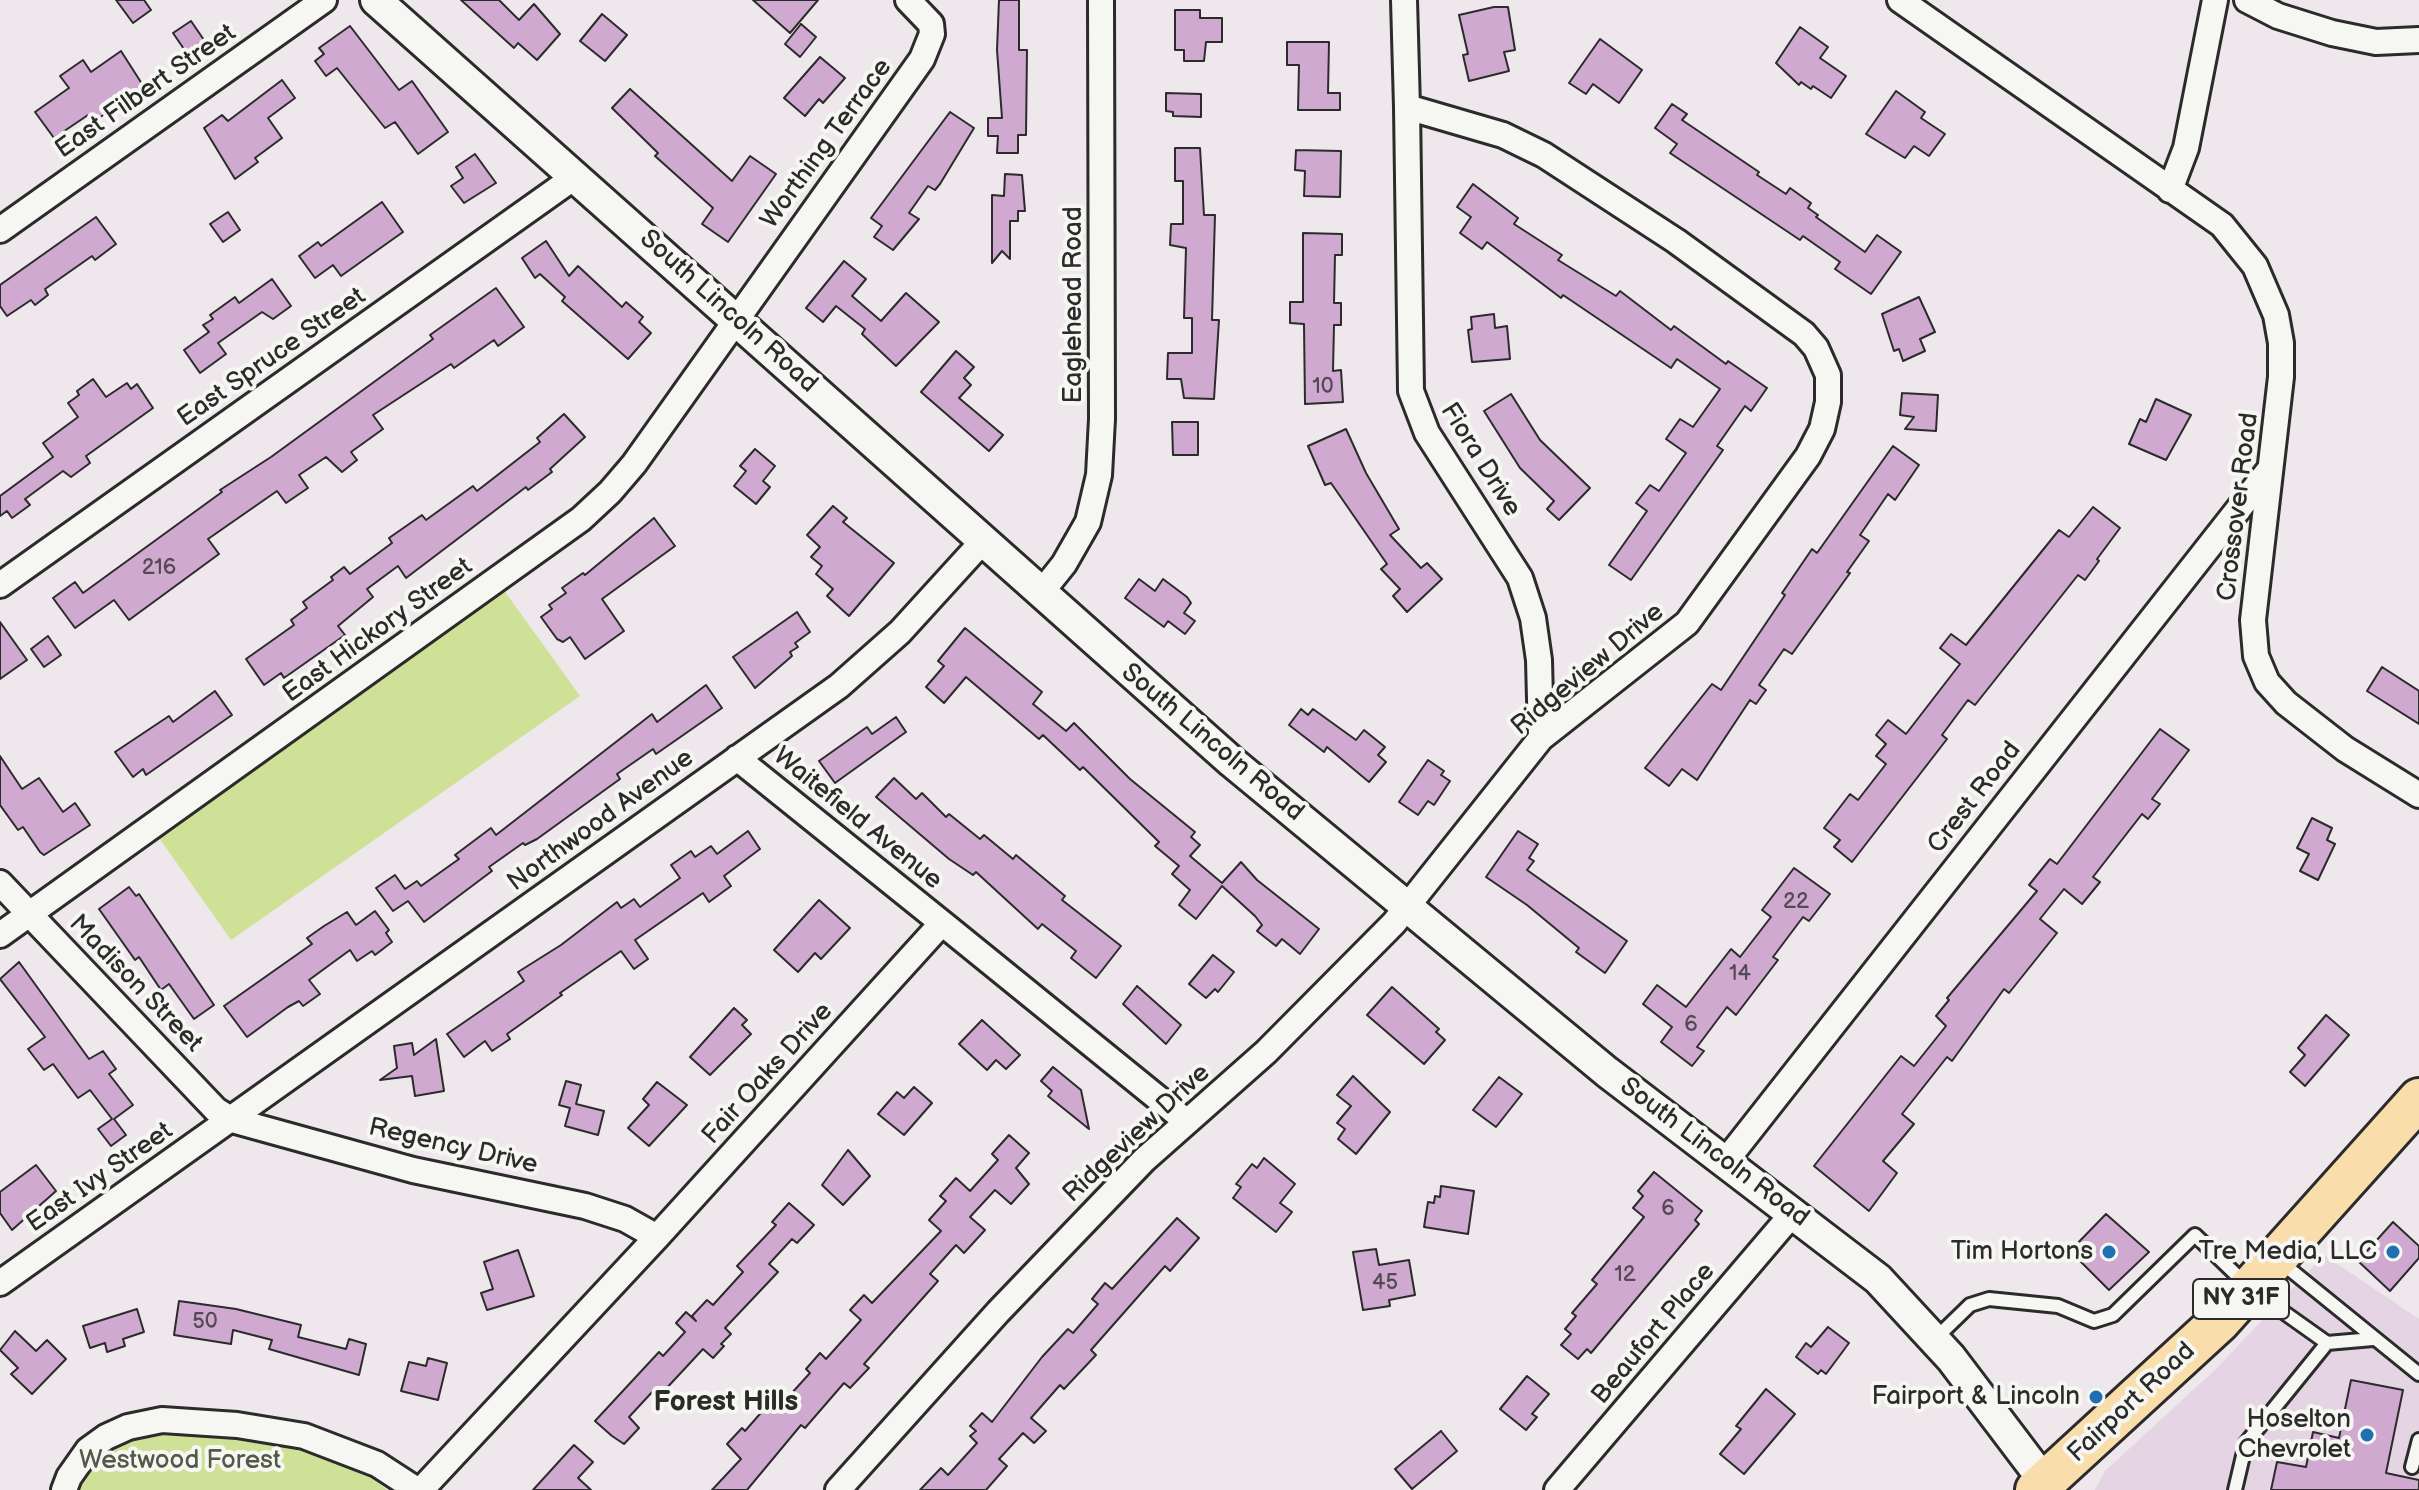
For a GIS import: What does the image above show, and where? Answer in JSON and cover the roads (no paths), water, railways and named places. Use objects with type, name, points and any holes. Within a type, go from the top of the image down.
[{"type":"main road","name":"Fairport Road","points":[[2044,1487],[2251,1289],[2419,1099]]},
{"type":"street","name":"East Filbert Street","points":[[0,230],[324,0]]},
{"type":"street","name":"South Lincoln Road","points":[[376,0],[1232,762],[1607,1072],[1878,1279],[1935,1339],[2044,1487]]},
{"type":"street","name":"Worthing Terrace","points":[[735,318],[922,59],[932,34],[931,24],[908,0]]},
{"type":"street","name":"Eaglehead Road","points":[[1040,594],[1064,564],[1088,522],[1099,475],[1102,419],[1101,0]]},
{"type":"street","points":[[1404,0],[1407,107]]},
{"type":"street","name":"Crossover Road","points":[[1900,0],[2222,225],[2260,277],[2276,315],[2281,343],[2281,377],[2253,640],[2267,682],[2311,724],[2419,795]]},
{"type":"street","points":[[2170,190],[2186,148],[2215,0]]},
{"type":"street","points":[[2247,0],[2278,16],[2332,33],[2376,42],[2419,40]]},
{"type":"street","name":"Ridgeview Drive","points":[[838,1490],[998,1312],[1186,1121],[1266,1052],[1407,907],[1541,738],[1698,611],[1808,456],[1822,429],[1828,402],[1828,375],[1816,348],[1804,334],[1676,241],[1544,155],[1503,135],[1407,107]]},
{"type":"street","name":"Fiora Drive","points":[[1407,107],[1411,391],[1427,433],[1520,578],[1533,618],[1539,660],[1541,738]]},
{"type":"street","name":"East Spruce Street","points":[[0,585],[576,176]]},
{"type":"street","name":"East Hickory Street","points":[[0,935],[581,519],[634,464],[735,318]]},
{"type":"street","name":"Crest Road","points":[[1725,1162],[2270,469]]},
{"type":"street","name":"Northwood Avenue","points":[[232,1120],[872,659],[982,542]]},
{"type":"street","name":"Waitefield Avenue","points":[[737,758],[942,923]]},
{"type":"street","name":"Madison Street","points":[[0,883],[216,1110],[232,1120]]},
{"type":"street","points":[[942,923],[1186,1121]]},
{"type":"street","name":"Fair Oaks Drive","points":[[419,1490],[657,1237],[942,923]]},
{"type":"street","name":"Regency Drive","points":[[232,1120],[413,1170],[585,1206],[625,1219],[657,1237]]},
{"type":"street","name":"East Ivy Street","points":[[0,1283],[232,1120]]},
{"type":"street","name":"Beaufort Place","points":[[1557,1490],[1793,1213]]},
{"type":"street","points":[[64,1490],[69,1477],[97,1443],[128,1427],[162,1420],[237,1425],[304,1436],[377,1464],[419,1490]]},
{"type":"lane","points":[[1935,1339],[1970,1305],[1989,1299],[2058,1306],[2094,1321],[2113,1315],[2195,1235],[2251,1289],[2327,1343],[2373,1339]]},
{"type":"lane","points":[[2278,1259],[2419,1374]]},
{"type":"lane","points":[[2235,1490],[2246,1443],[2327,1343]]},
{"type":"lane","points":[[2412,1467],[2419,1440]]},
{"type":"place","name":"Tim Hortons","points":[[2109,1252]]},
{"type":"place","name":"Tre Media, LLC","points":[[2393,1252]]},
{"type":"place","name":"Fairport & Lincoln","points":[[2096,1397]]},
{"type":"place","name":"Hoselton Chevrolet","points":[[2367,1435]]},
{"type":"district","name":"Forest Hills","points":[[726,1403]]},
{"type":"park label","name":"Westwood Forest","points":[[180,1461]]}]
